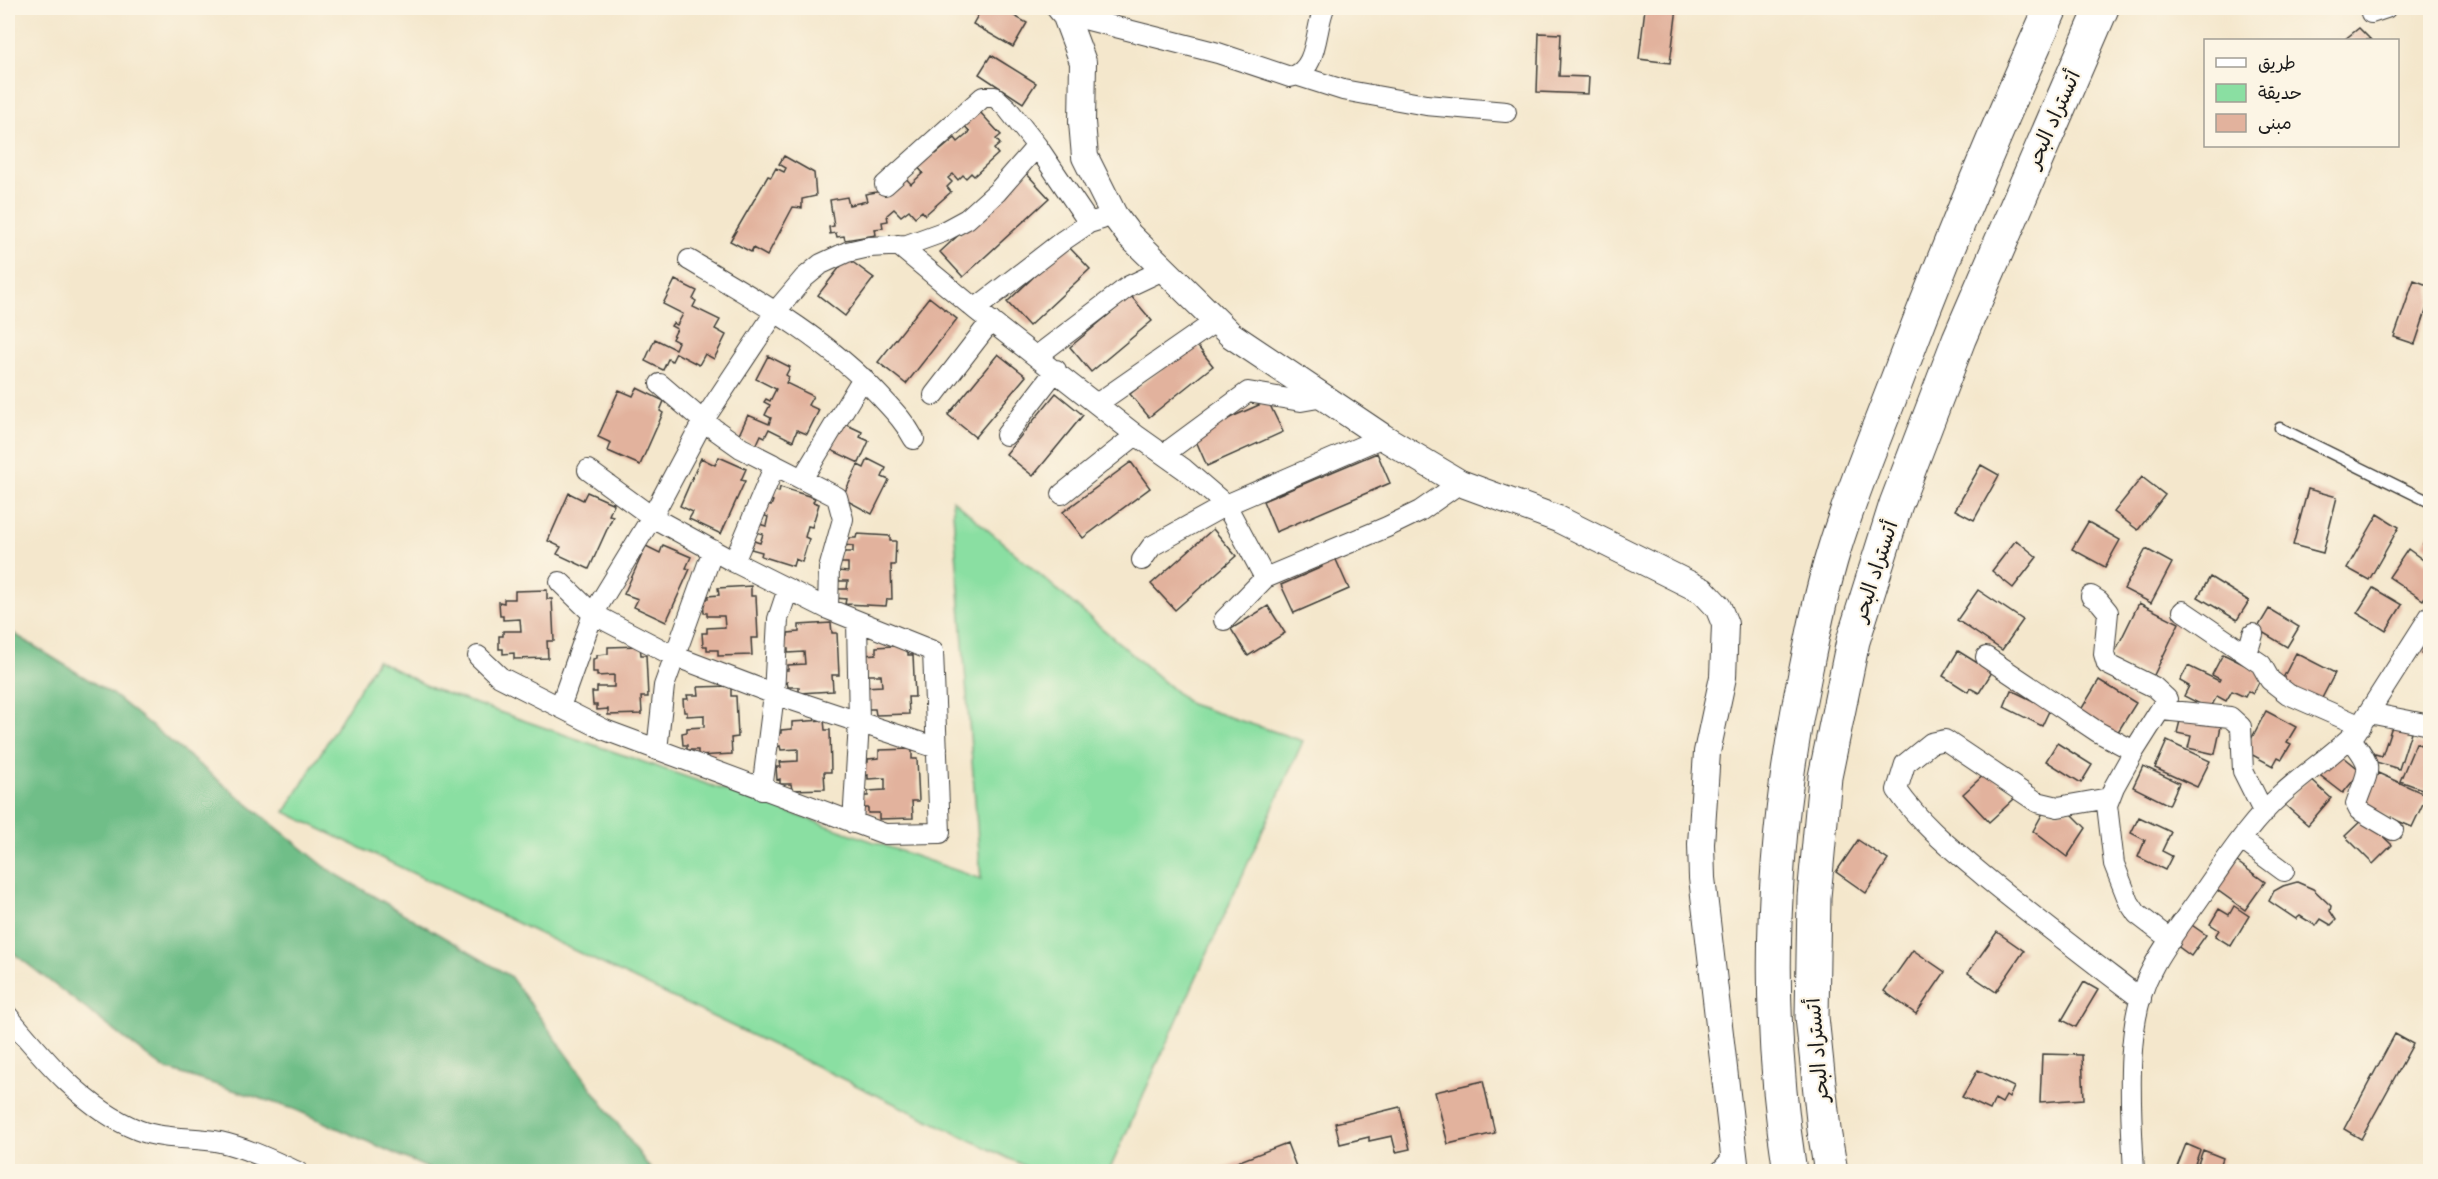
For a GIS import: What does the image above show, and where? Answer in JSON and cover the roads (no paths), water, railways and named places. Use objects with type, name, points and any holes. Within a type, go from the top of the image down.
[{"type":"highway","name":"أتستراد البحر","points":[[1790,1172],[1779,1080],[1774,970],[1775,894],[1784,790],[1816,619],[1834,550],[1941,264],[1999,123],[2051,8]]},
{"type":"highway","name":"أتستراد البحر","points":[[1831,1172],[1824,1130],[1812,1017],[1813,918],[1825,777],[1853,641],[1896,504],[1959,339],[2102,8]]},
{"type":"street","points":[[1299,75],[1306,69],[1324,8]]},
{"type":"street","points":[[1063,11],[1218,53],[1281,76],[1299,75],[1355,93],[1425,105],[1506,112]]},
{"type":"street","points":[[1063,11],[1083,62],[1082,122],[1085,157],[1114,215],[1129,235],[1163,270],[1231,335],[1383,437],[1460,483],[1558,519],[1703,591],[1718,607],[1725,624],[1723,676],[1707,752],[1701,844],[1705,912],[1730,1166]]},
{"type":"street","points":[[885,185],[983,97],[995,97],[1007,108],[1037,146],[1089,223]]},
{"type":"street","points":[[560,707],[593,614],[652,517],[703,421],[776,311],[804,278],[821,264],[847,252],[869,247],[907,245],[967,219],[997,192],[1037,146]]},
{"type":"street","points":[[975,309],[1089,223],[1114,215]]},
{"type":"street","points":[[898,245],[975,309],[1056,370],[1136,435],[1184,469],[1226,505],[1265,578]]},
{"type":"street","points":[[689,260],[776,311],[827,346],[863,378],[906,423],[914,439]]},
{"type":"street","points":[[1036,356],[1129,286],[1163,270]]},
{"type":"street","points":[[934,395],[991,321]]},
{"type":"street","points":[[1098,403],[1216,321]]},
{"type":"street","points":[[1006,435],[1056,370]]},
{"type":"street","points":[[802,479],[863,378]]},
{"type":"street","points":[[660,384],[703,421],[741,448],[837,497],[843,519],[829,569],[828,609]]},
{"type":"street","points":[[1164,454],[1248,392],[1300,401],[1324,397]]},
{"type":"street","points":[[1062,494],[1136,435]]},
{"type":"street","points":[[1142,560],[1152,546],[1226,505],[1383,437]]},
{"type":"street","points":[[734,562],[775,465]]},
{"type":"street","points":[[478,656],[500,677],[605,730],[657,750],[885,834],[940,833],[933,651],[828,609],[734,562],[652,517],[588,470]]},
{"type":"street","points":[[1224,620],[1265,578],[1420,511],[1460,483]]},
{"type":"street","points":[[657,750],[664,686],[712,550]]},
{"type":"street","points":[[560,582],[593,614],[674,656],[774,694],[937,748]]},
{"type":"street","points":[[762,790],[774,694],[778,619],[788,589]]},
{"type":"street","points":[[2091,596],[2100,601],[2108,612],[2104,654],[2107,664],[2145,682],[2165,695],[2167,701],[2134,751],[2107,805],[2114,864],[2121,884],[2137,914],[2171,940]]},
{"type":"street","points":[[2183,611],[2261,664],[2271,680],[2288,694],[2360,726],[2430,725]]},
{"type":"street","points":[[2134,1172],[2131,1070],[2133,1043],[2141,999],[2151,970],[2222,865],[2264,813],[2282,794],[2360,726],[2430,616]]},
{"type":"street","points":[[853,823],[859,723],[857,621]]},
{"type":"street","points":[[2247,654],[2253,634]]},
{"type":"street","points":[[1986,657],[2070,711],[2098,732],[2134,751]]},
{"type":"street","points":[[2162,710],[2230,717],[2239,723],[2243,771],[2264,813]]},
{"type":"street","points":[[2360,726],[2368,773],[2356,804],[2359,810],[2393,830]]},
{"type":"street","points":[[2109,798],[2058,807],[2037,802],[1945,740],[1931,743],[1905,764],[1897,790],[1912,813],[1938,837],[2027,911],[2141,999]]},
{"type":"street","points":[[2242,840],[2284,872]]},
{"type":"street","points":[[8,1016],[39,1054],[68,1083],[109,1114],[138,1130],[157,1135],[220,1142],[298,1172]]},
{"type":"lane","points":[[2280,428],[2430,502]]}]
